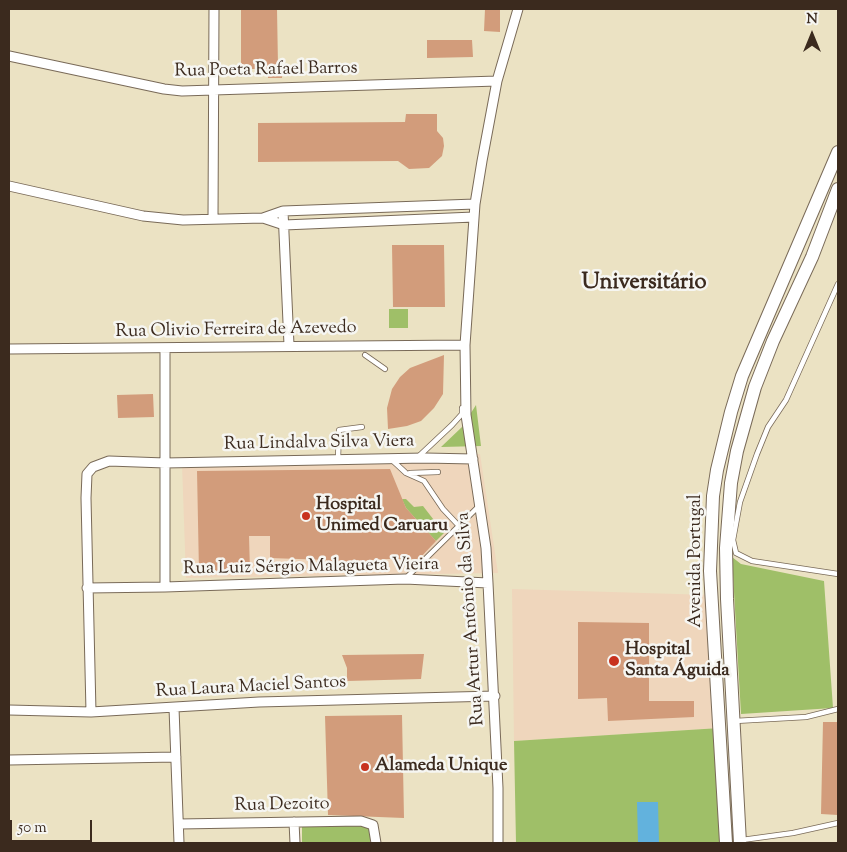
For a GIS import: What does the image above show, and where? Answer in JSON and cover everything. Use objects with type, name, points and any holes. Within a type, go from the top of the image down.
[{"type":"street","points":[[213,218],[212,90],[214,9]]},
{"type":"street","name":"Rua Artur Antônio da Silva","points":[[498,843],[495,696],[488,583],[480,505],[464,395],[465,345],[475,204],[497,81],[518,9]]},
{"type":"street","name":"Rua Poeta Rafael Barros","points":[[9,56],[164,89],[212,90],[497,81]]},
{"type":"street","name":"Avenida Portugal","points":[[726,843],[710,571],[713,496],[717,470],[742,376],[838,152]]},
{"type":"street","points":[[9,186],[143,216],[182,220],[263,218],[284,225],[474,217]]},
{"type":"street","name":"Avenida Portugal","points":[[740,842],[726,548],[727,512],[736,451],[755,387],[835,210],[838,189]]},
{"type":"street","points":[[263,218],[283,211],[475,204]]},
{"type":"street","points":[[283,211],[289,345]]},
{"type":"street","name":"Rua Olivio Ferreira de Azevedo","points":[[9,349],[289,345],[465,345]]},
{"type":"street","points":[[165,348],[165,588]]},
{"type":"street","name":"Rua Lindalva Silva Viera","points":[[87,588],[88,474],[93,467],[109,461],[165,463],[392,460],[417,458],[473,459]]},
{"type":"street","points":[[717,470],[733,473]]},
{"type":"street","name":"Rua Luiz Sérgio Malagueta Vieira","points":[[87,588],[165,588],[405,579],[488,583]]},
{"type":"street","points":[[87,588],[90,712]]},
{"type":"street","name":"Rua Laura Maciel Santos","points":[[9,710],[90,712],[260,702],[495,696]]},
{"type":"street","points":[[174,708],[179,843]]},
{"type":"street","points":[[9,760],[176,757]]},
{"type":"street","points":[[294,822],[295,843]]},
{"type":"street","name":"Rua Dezoito","points":[[179,824],[368,822],[373,825],[376,839]]},
{"type":"lane","points":[[838,284],[786,400],[768,427],[740,502],[733,540],[736,553],[752,561],[838,574]]},
{"type":"lane","points":[[365,355],[384,369]]},
{"type":"lane","points":[[417,458],[462,414],[464,395]]},
{"type":"lane","points":[[338,460],[339,430],[362,427]]},
{"type":"lane","points":[[392,460],[406,473],[424,481],[443,509],[459,526]]},
{"type":"lane","points":[[406,473],[438,472]]},
{"type":"lane","points":[[405,579],[480,505]]},
{"type":"lane","points":[[734,721],[806,717],[838,709]]},
{"type":"lane","points":[[740,842],[838,823]]},
{"type":"shaded area","points":[[480,454],[498,573],[186,578],[182,464]]},
{"type":"shaded area","name":"Hospital Santa Águida","points":[[512,589],[710,595],[720,728],[514,741]]},
{"type":"green space","points":[[389,309],[408,309],[408,328],[389,328]]},
{"type":"green space","points":[[476,405],[481,446],[441,447],[462,427]]},
{"type":"green space","points":[[402,499],[406,499],[414,507],[423,506],[444,533],[436,541],[406,508]]},
{"type":"green space","points":[[732,557],[741,564],[824,581],[833,708],[741,714]]},
{"type":"green space","points":[[720,728],[725,843],[516,843],[514,741]]},
{"type":"green space","points":[[370,823],[370,843],[302,843],[302,825]]},
{"type":"water","points":[[637,802],[658,802],[659,843],[638,843]]},
{"type":"building","points":[[241,9],[277,9],[278,66],[282,66],[282,78],[268,78],[268,69],[241,69]]},
{"type":"building","points":[[485,9],[500,9],[500,32],[484,31]]},
{"type":"building","points":[[427,40],[472,40],[473,57],[427,58]]},
{"type":"building","points":[[406,114],[437,114],[437,131],[443,138],[444,146],[442,156],[429,168],[409,169],[398,161],[258,162],[258,123],[405,122]]},
{"type":"building","points":[[392,245],[444,245],[445,307],[393,307]]},
{"type":"building","points":[[444,355],[443,394],[434,408],[421,421],[407,426],[388,429],[387,408],[392,389],[400,377],[410,368]]},
{"type":"building","points":[[153,394],[154,417],[118,418],[117,395]]},
{"type":"building","name":"Hospital Unimed Caruaru","points":[[390,469],[406,508],[436,541],[419,559],[382,559],[382,568],[328,569],[327,560],[270,558],[270,536],[249,536],[250,571],[199,572],[197,471]]},
{"type":"building","name":"Hospital Santa Águida","points":[[578,622],[649,623],[649,701],[694,701],[694,717],[608,721],[607,698],[578,699]]},
{"type":"building","points":[[424,654],[421,679],[347,681],[347,668],[342,655]]},
{"type":"building","name":"Alameda Unique","points":[[402,715],[404,818],[328,815],[325,716]]},
{"type":"building","points":[[823,722],[838,722],[838,815],[821,814]]},
{"type":"place","name":"Hospital Unimed Caruaru","points":[[306,516]]},
{"type":"place","name":"Hospital Santa Águida","points":[[614,661]]},
{"type":"place","name":"Alameda Unique","points":[[365,767]]},
{"type":"district","name":"Universitário","points":[[644,284]]}]
